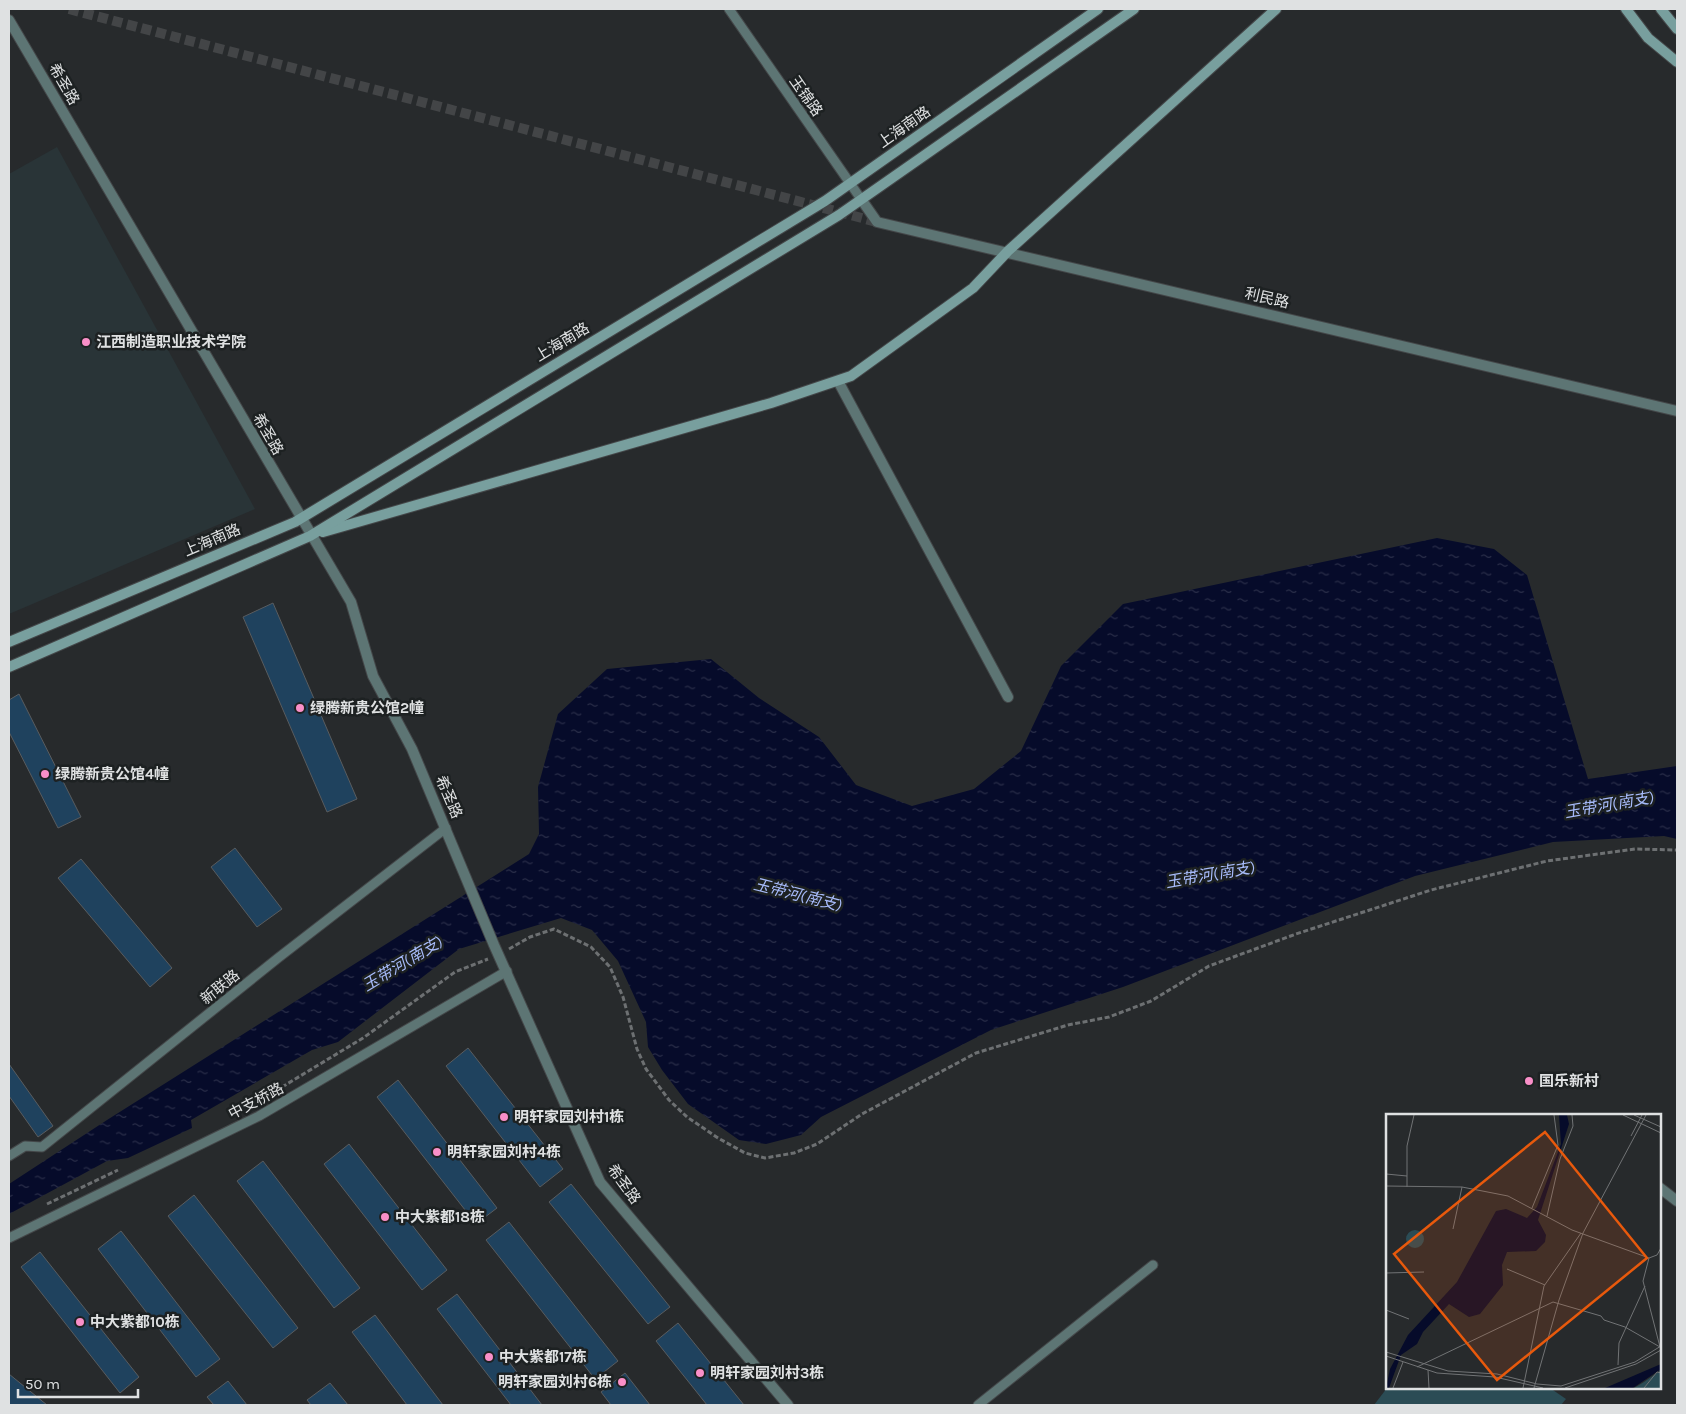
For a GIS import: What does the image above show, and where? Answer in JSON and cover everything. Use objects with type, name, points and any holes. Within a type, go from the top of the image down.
[{"type":"main road","name":"上海南路","points":[[9,642],[300,518],[825,200],[1098,9]]},
{"type":"main road","points":[[310,536],[862,199],[1134,9]]},
{"type":"main road","points":[[9,667],[310,536],[771,403],[851,376],[972,288],[1008,252],[1276,9]]},
{"type":"main road","points":[[1626,9],[1648,38],[1677,62]]},
{"type":"main road","points":[[1660,9],[1677,30]]},
{"type":"street","name":"希圣路","points":[[9,20],[310,536],[351,602],[373,676],[412,749],[494,945],[600,1182],[788,1405]]},
{"type":"street","name":"利民路","points":[[862,199],[877,222],[1677,411]]},
{"type":"street","points":[[838,380],[1008,697]]},
{"type":"street","points":[[1661,1189],[1677,1201]]},
{"type":"lane","name":"玉锦路","points":[[729,9],[862,199]]},
{"type":"lane","name":"新联路","points":[[9,1156],[25,1146],[42,1147],[278,958],[446,828]]},
{"type":"lane","name":"中支桥路","points":[[9,1238],[259,1116],[506,971]]},
{"type":"lane","points":[[978,1405],[1153,1265]]},
{"type":"path","points":[[280,1088],[363,1038],[455,972],[499,955],[530,937],[554,929],[591,947],[610,967],[623,998],[637,1049],[646,1069],[668,1100],[687,1118],[718,1138],[745,1153],[765,1158],[794,1152],[817,1144],[862,1114],[976,1053],[1068,1025],[1110,1017],[1151,1001],[1209,966],[1305,932],[1431,890],[1548,861],[1635,850],[1677,850]]},
{"type":"path","points":[[44,1206],[122,1168]]},
{"type":"shaded area","name":"江西制造职业技术学院","points":[[57,147],[255,509],[9,614],[9,174]]},
{"type":"shaded area","points":[[1386,1389],[1551,1389],[1566,1399],[1561,1405],[1374,1405]]},
{"type":"water","name":"玉带河(南支)","points":[[1437,538],[1494,549],[1527,575],[1588,779],[1677,766],[1677,839],[1664,836],[1553,842],[1415,876],[1123,987],[991,1030],[821,1117],[801,1135],[766,1144],[739,1140],[688,1104],[662,1070],[648,1047],[646,1022],[618,961],[592,930],[561,918],[459,949],[338,1042],[312,1050],[191,1120],[192,1128],[128,1158],[107,1161],[9,1214],[9,1184],[107,1120],[529,854],[539,834],[538,787],[558,714],[607,669],[711,659],[759,698],[819,737],[856,785],[912,806],[974,789],[1021,751],[1061,666],[1123,604]]},
{"type":"building","name":"绿腾新贵公馆2幢","points":[[273,603],[357,799],[327,812],[243,617]]},
{"type":"building","name":"绿腾新贵公馆4幢","points":[[19,694],[81,817],[58,828],[9,732],[9,700]]},
{"type":"building","points":[[235,848],[282,909],[257,927],[211,867]]},
{"type":"building","points":[[81,859],[172,968],[150,987],[58,878]]},
{"type":"building","name":"明轩家园刘村1栋","points":[[468,1048],[563,1169],[540,1187],[446,1066]]},
{"type":"building","points":[[9,1064],[53,1126],[38,1137],[9,1096]]},
{"type":"building","name":"明轩家园刘村4栋","points":[[398,1080],[497,1208],[476,1224],[377,1097]]},
{"type":"building","name":"中大紫都18栋","points":[[349,1144],[447,1270],[422,1290],[324,1164]]},
{"type":"building","points":[[263,1161],[360,1288],[334,1308],[237,1181]]},
{"type":"building","points":[[571,1184],[670,1307],[648,1324],[549,1202]]},
{"type":"building","points":[[194,1195],[298,1328],[273,1348],[168,1216]]},
{"type":"building","points":[[509,1222],[618,1361],[595,1379],[486,1240]]},
{"type":"building","points":[[121,1231],[220,1359],[196,1377],[98,1249]]},
{"type":"building","name":"中大紫都10栋","points":[[40,1252],[139,1377],[120,1393],[21,1267]]},
{"type":"building","name":"中大紫都17栋","points":[[457,1294],[542,1405],[511,1405],[437,1309]]},
{"type":"building","points":[[375,1315],[443,1405],[407,1405],[352,1332]]},
{"type":"building","name":"明轩家园刘村3栋","points":[[678,1323],[744,1405],[707,1405],[656,1341]]},
{"type":"building","name":"明轩家园刘村6栋","points":[[625,1373],[650,1405],[611,1405],[601,1392]]},
{"type":"building","points":[[9,1374],[47,1405],[9,1405]]},
{"type":"building","points":[[228,1381],[247,1405],[214,1405],[207,1397]]},
{"type":"building","points":[[330,1383],[348,1405],[311,1405],[307,1400]]},
{"type":"tunnel","points":[[69,9],[877,222]]},
{"type":"place","name":"江西制造职业技术学院","points":[[86,342]]},
{"type":"place","name":"绿腾新贵公馆2幢","points":[[300,708]]},
{"type":"place","name":"绿腾新贵公馆4幢","points":[[45,774]]},
{"type":"place","name":"国乐新村","points":[[1529,1081]]},
{"type":"place","name":"明轩家园刘村1栋","points":[[504,1117]]},
{"type":"place","name":"明轩家园刘村4栋","points":[[437,1152]]},
{"type":"place","name":"中大紫都18栋","points":[[385,1217]]},
{"type":"place","name":"中大紫都10栋","points":[[80,1322]]},
{"type":"place","name":"中大紫都17栋","points":[[489,1357]]},
{"type":"place","name":"明轩家园刘村3栋","points":[[700,1373]]},
{"type":"place","name":"明轩家园刘村6栋","points":[[622,1382]]}]
